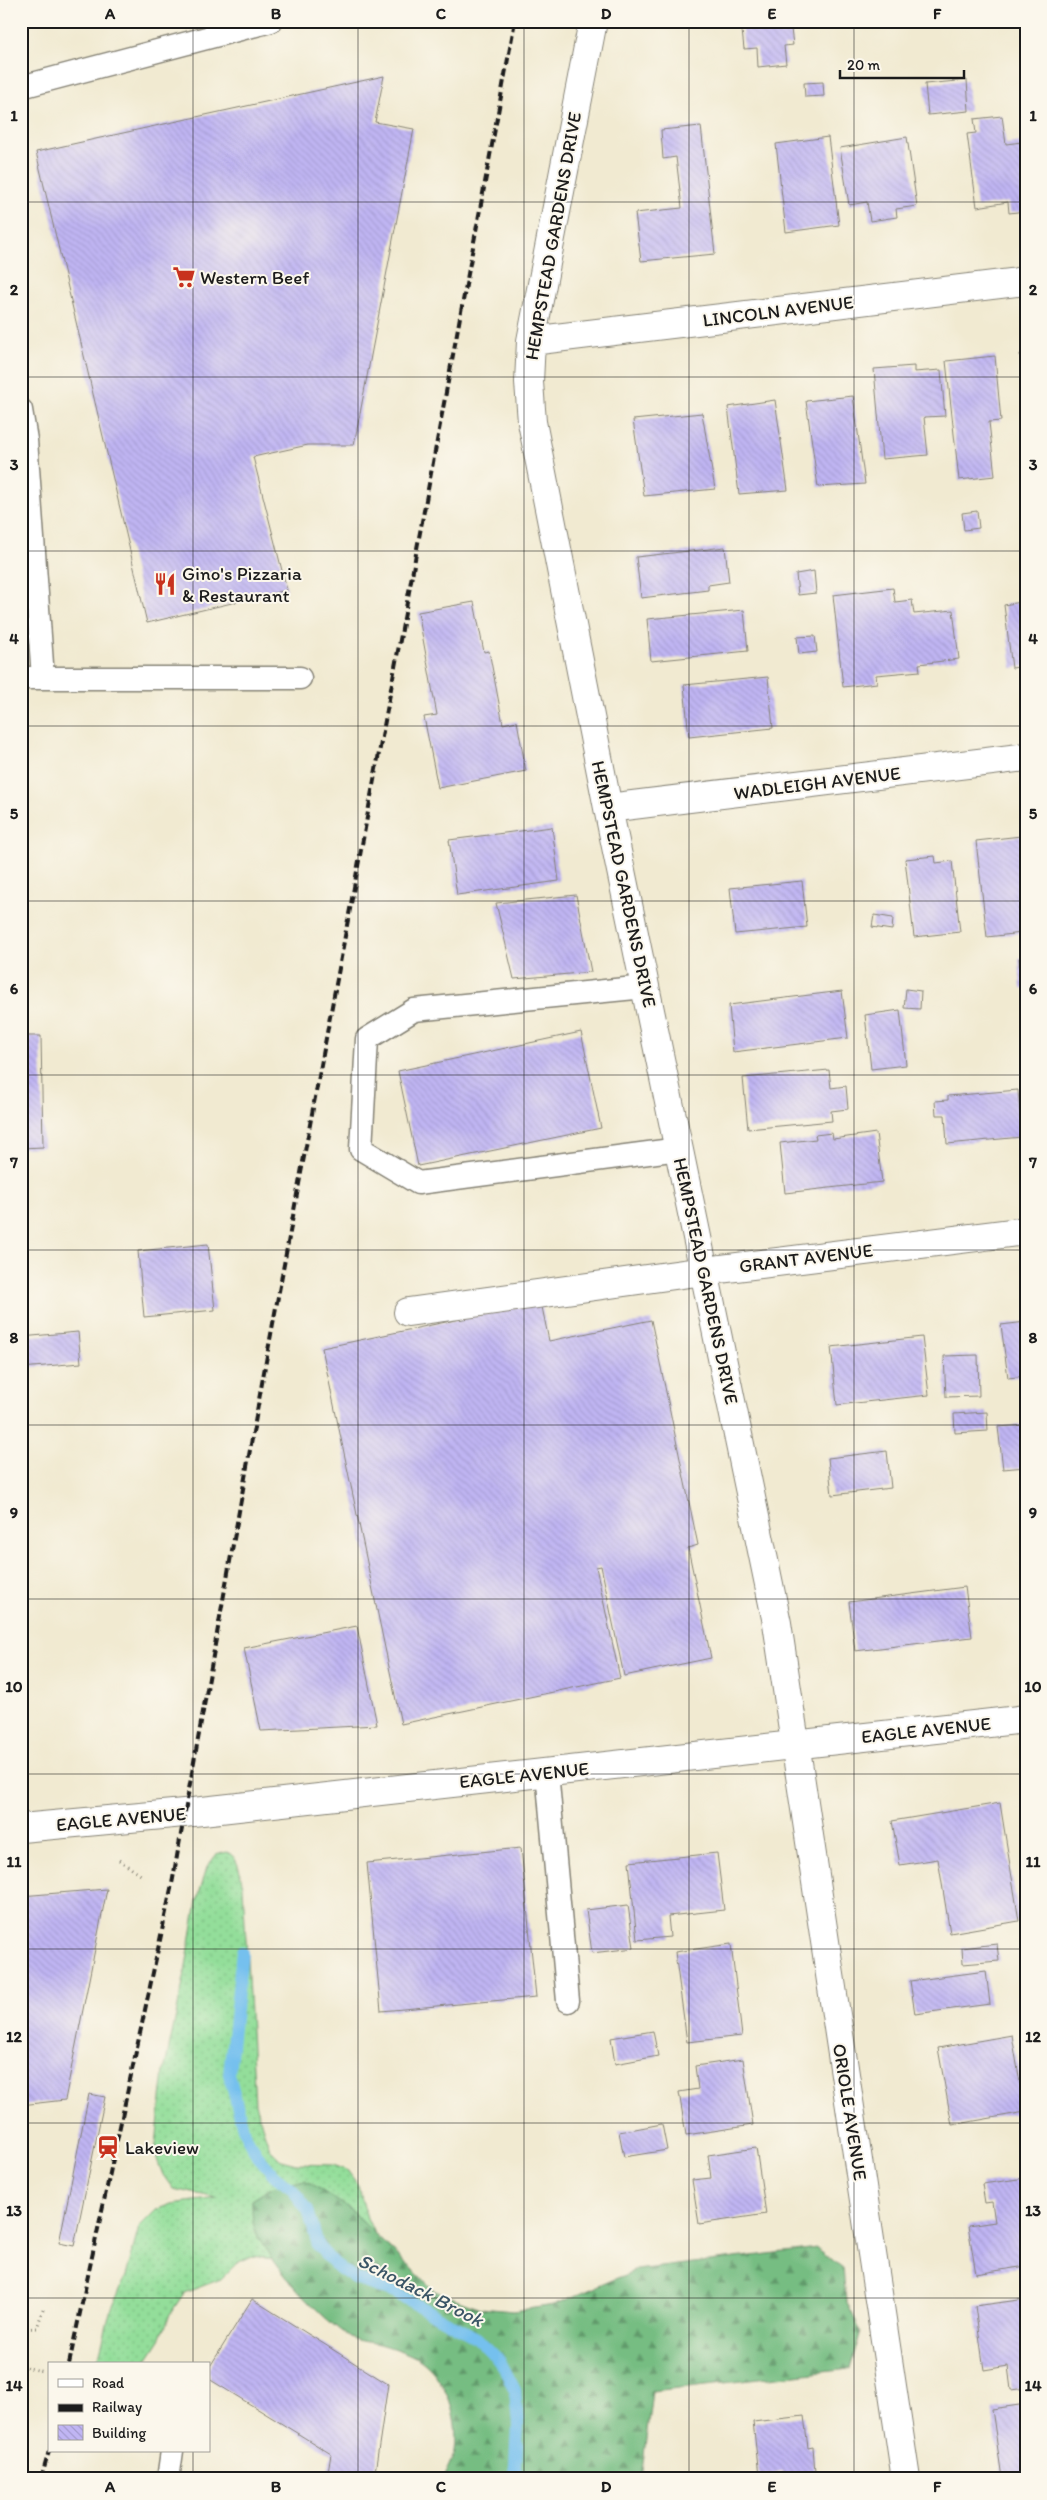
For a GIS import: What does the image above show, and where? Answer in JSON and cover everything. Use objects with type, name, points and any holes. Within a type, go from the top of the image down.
[{"type":"street","name":"HEMPSTEAD GARDENS DRIVE","points":[[593,21],[530,341],[529,382],[532,422],[608,808],[777,1623],[794,1745]]},
{"type":"street","name":"LINCOLN AVENUE","points":[[530,341],[1026,281]]},
{"type":"street","name":"WADLEIGH AVENUE","points":[[608,808],[1026,757]]},
{"type":"street","name":"GRANT AVENUE","points":[[408,1312],[704,1271],[1026,1232]]},
{"type":"street","name":"EAGLE AVENUE","points":[[21,1828],[184,1813],[1026,1719]]},
{"type":"street","name":"ORIOLE AVENUE","points":[[794,1745],[906,2479]]},
{"type":"lane","points":[[21,87],[271,21]]},
{"type":"lane","points":[[21,410],[26,440],[32,678],[300,678]]},
{"type":"lane","points":[[645,987],[414,1010],[367,1039],[361,1149],[418,1183],[679,1149]]},
{"type":"lane","points":[[548,1772],[568,2001]]},
{"type":"lane","points":[[168,2479],[172,2452]]},
{"type":"path","points":[[119,1860],[142,1876]]},
{"type":"path","points":[[21,2329],[38,2328],[44,2306]]},
{"type":"path","points":[[21,2366],[45,2372]]},
{"type":"green space","points":[[227,1852],[231,1854],[237,1862],[243,1886],[255,2104],[270,2149],[281,2160],[296,2164],[333,2165],[347,2170],[358,2185],[367,2218],[374,2233],[347,2207],[270,2188],[252,2199],[258,2231],[273,2259],[252,2256],[237,2263],[221,2279],[184,2293],[170,2314],[161,2338],[145,2362],[98,2362],[110,2312],[126,2276],[139,2227],[156,2210],[172,2204],[217,2198],[173,2189],[163,2175],[155,2154],[164,2071],[184,1978],[197,1901],[207,1867],[216,1855]]},
{"type":"green space","points":[[305,2180],[347,2207],[435,2291],[480,2308],[514,2311],[554,2305],[636,2270],[817,2248],[843,2268],[846,2301],[861,2331],[850,2369],[652,2391],[641,2479],[444,2479],[454,2454],[456,2437],[452,2408],[440,2381],[421,2360],[380,2344],[357,2340],[339,2329],[295,2287],[268,2253],[259,2238],[253,2223],[252,2199],[270,2188]]},
{"type":"building","points":[[741,21],[790,21],[793,45],[784,46],[786,64],[758,67],[757,48],[744,49]]},
{"type":"building","points":[[384,76],[375,122],[414,129],[354,445],[308,445],[253,457],[287,590],[147,623],[36,152]]},
{"type":"building","points":[[967,80],[969,111],[928,115],[925,84]]},
{"type":"building","points":[[823,82],[824,96],[805,97],[804,83]]},
{"type":"building","points":[[1002,116],[1006,144],[1022,142],[1026,167],[1026,211],[1009,213],[1008,202],[977,207],[967,134],[976,133],[974,119]]},
{"type":"building","points":[[701,126],[715,254],[641,261],[635,213],[682,208],[676,157],[663,159],[661,130]]},
{"type":"building","points":[[828,137],[839,225],[786,232],[776,144]]},
{"type":"building","points":[[907,137],[917,206],[896,209],[897,217],[870,221],[867,202],[849,205],[840,148]]},
{"type":"building","points":[[1026,353],[1026,394],[1025,394],[1020,354]]},
{"type":"building","points":[[995,356],[1001,421],[989,422],[995,476],[959,480],[946,361]]},
{"type":"building","points":[[914,366],[914,372],[941,370],[945,416],[924,417],[928,455],[882,459],[874,369]]},
{"type":"building","points":[[853,396],[865,484],[818,487],[806,401]]},
{"type":"building","points":[[775,400],[788,490],[739,494],[728,407]]},
{"type":"building","points":[[702,413],[715,489],[644,496],[633,420]]},
{"type":"building","points":[[977,511],[979,528],[964,530],[962,513]]},
{"type":"building","points":[[725,547],[729,582],[708,585],[708,590],[641,598],[636,557]]},
{"type":"building","points":[[814,571],[816,593],[798,595],[796,574]]},
{"type":"building","points":[[893,588],[895,602],[912,600],[914,614],[953,610],[959,659],[919,664],[920,671],[876,675],[877,683],[843,687],[833,595]]},
{"type":"building","points":[[1026,601],[1026,666],[1012,668],[1004,605]]},
{"type":"building","points":[[474,602],[484,652],[489,651],[503,724],[517,721],[526,771],[438,788],[424,717],[437,715],[418,612]]},
{"type":"building","points":[[744,610],[748,651],[651,661],[647,619]]},
{"type":"building","points":[[815,636],[817,652],[799,654],[797,637]]},
{"type":"building","points":[[768,677],[773,728],[689,737],[684,685]]},
{"type":"building","points":[[552,827],[559,881],[457,895],[449,840]]},
{"type":"building","points":[[1021,836],[1026,874],[1026,908],[1019,908],[1022,933],[987,937],[976,841]]},
{"type":"building","points":[[935,856],[936,863],[952,861],[960,932],[914,937],[905,859]]},
{"type":"building","points":[[802,881],[807,927],[735,934],[730,888]]},
{"type":"building","points":[[576,895],[591,972],[514,979],[496,903]]},
{"type":"building","points":[[874,915],[893,918],[892,930],[872,927]]},
{"type":"building","points":[[1026,957],[1026,989],[1021,989],[1019,958]]},
{"type":"building","points":[[906,989],[921,991],[920,1009],[904,1008]]},
{"type":"building","points":[[842,991],[848,1038],[733,1052],[729,1005]]},
{"type":"building","points":[[900,1010],[906,1065],[871,1069],[865,1015]]},
{"type":"building","points":[[581,1032],[601,1128],[418,1166],[398,1071]]},
{"type":"building","points":[[21,1036],[41,1036],[43,1147],[21,1148]]},
{"type":"building","points":[[829,1070],[831,1088],[846,1086],[848,1109],[831,1111],[832,1121],[748,1129],[743,1078]]},
{"type":"building","points":[[1018,1090],[1022,1137],[947,1144],[945,1115],[936,1115],[935,1101],[948,1100],[948,1096]]},
{"type":"building","points":[[832,1133],[833,1139],[876,1133],[882,1182],[785,1193],[780,1143],[816,1139],[815,1135]]},
{"type":"building","points":[[208,1244],[215,1310],[144,1317],[138,1251]]},
{"type":"building","points":[[541,1302],[549,1341],[651,1320],[698,1545],[688,1548],[711,1658],[624,1676],[601,1566],[596,1567],[620,1678],[401,1724],[322,1348]]},
{"type":"building","points":[[1026,1322],[1026,1376],[1008,1378],[1001,1325]]},
{"type":"building","points":[[78,1332],[81,1363],[21,1368],[21,1337]]},
{"type":"building","points":[[922,1337],[929,1395],[837,1405],[831,1347]]},
{"type":"building","points":[[978,1355],[979,1396],[946,1397],[944,1356]]},
{"type":"building","points":[[987,1412],[988,1431],[955,1433],[954,1414]]},
{"type":"building","points":[[1025,1425],[1026,1467],[1003,1469],[998,1427]]},
{"type":"building","points":[[887,1451],[891,1488],[832,1495],[828,1458]]},
{"type":"building","points":[[965,1587],[972,1637],[855,1651],[849,1602]]},
{"type":"building","points":[[357,1626],[377,1725],[261,1731],[244,1648]]},
{"type":"building","points":[[1000,1803],[1019,1921],[950,1933],[938,1859],[900,1865],[892,1821]]},
{"type":"building","points":[[521,1848],[536,1997],[381,2011],[367,1863]]},
{"type":"building","points":[[717,1853],[724,1910],[668,1916],[670,1937],[637,1940],[629,1862]]},
{"type":"building","points":[[107,1889],[65,2100],[21,2105],[21,1896]]},
{"type":"building","points":[[628,1905],[634,1948],[592,1953],[586,1910]]},
{"type":"building","points":[[731,1944],[742,2036],[687,2042],[675,1952]]},
{"type":"building","points":[[997,1944],[999,1961],[963,1964],[962,1948]]},
{"type":"building","points":[[986,1971],[990,2004],[915,2014],[910,1981]]},
{"type":"building","points":[[653,2031],[658,2056],[615,2064],[611,2038]]},
{"type":"building","points":[[1012,2035],[1025,2112],[952,2125],[938,2048]]},
{"type":"building","points":[[743,2059],[753,2125],[686,2135],[679,2092],[698,2089],[695,2066]]},
{"type":"building","name":"Lakeview","points":[[89,2094],[105,2097],[74,2246],[59,2243]]},
{"type":"building","points":[[662,2124],[667,2150],[624,2157],[619,2132]]},
{"type":"building","points":[[756,2148],[766,2214],[699,2224],[692,2180],[711,2178],[708,2155]]},
{"type":"building","points":[[1026,2178],[1026,2266],[976,2274],[968,2226],[995,2222],[992,2202],[985,2203],[982,2184]]},
{"type":"building","points":[[252,2299],[388,2384],[374,2479],[327,2479],[331,2454],[210,2380],[210,2366]]},
{"type":"building","points":[[1026,2299],[1026,2388],[1011,2390],[1008,2366],[984,2370],[975,2306]]},
{"type":"building","points":[[1026,2404],[1026,2474],[1002,2478],[992,2409]]},
{"type":"building","points":[[804,2416],[808,2448],[813,2447],[815,2472],[784,2476],[783,2472],[759,2475],[753,2422]]},
{"type":"waterway","name":"Schodack Brook","points":[[242,1952],[229,2074],[244,2132],[256,2154],[275,2176],[292,2189],[308,2210],[318,2246],[335,2265],[355,2279],[395,2293],[477,2338],[500,2361],[515,2390],[518,2425],[516,2467],[513,2479]]},
{"type":"railway","points":[[69,2362],[172,1884],[264,1372],[515,21]]},
{"type":"railway","points":[[41,2479],[49,2452]]},
{"type":"place","name":"Western Beef","points":[[184,277]]},
{"type":"place","name":"Gino's Pizzaria & Restaurant","points":[[165,584]]},
{"type":"place","name":"Lakeview","points":[[108,2147]]}]
